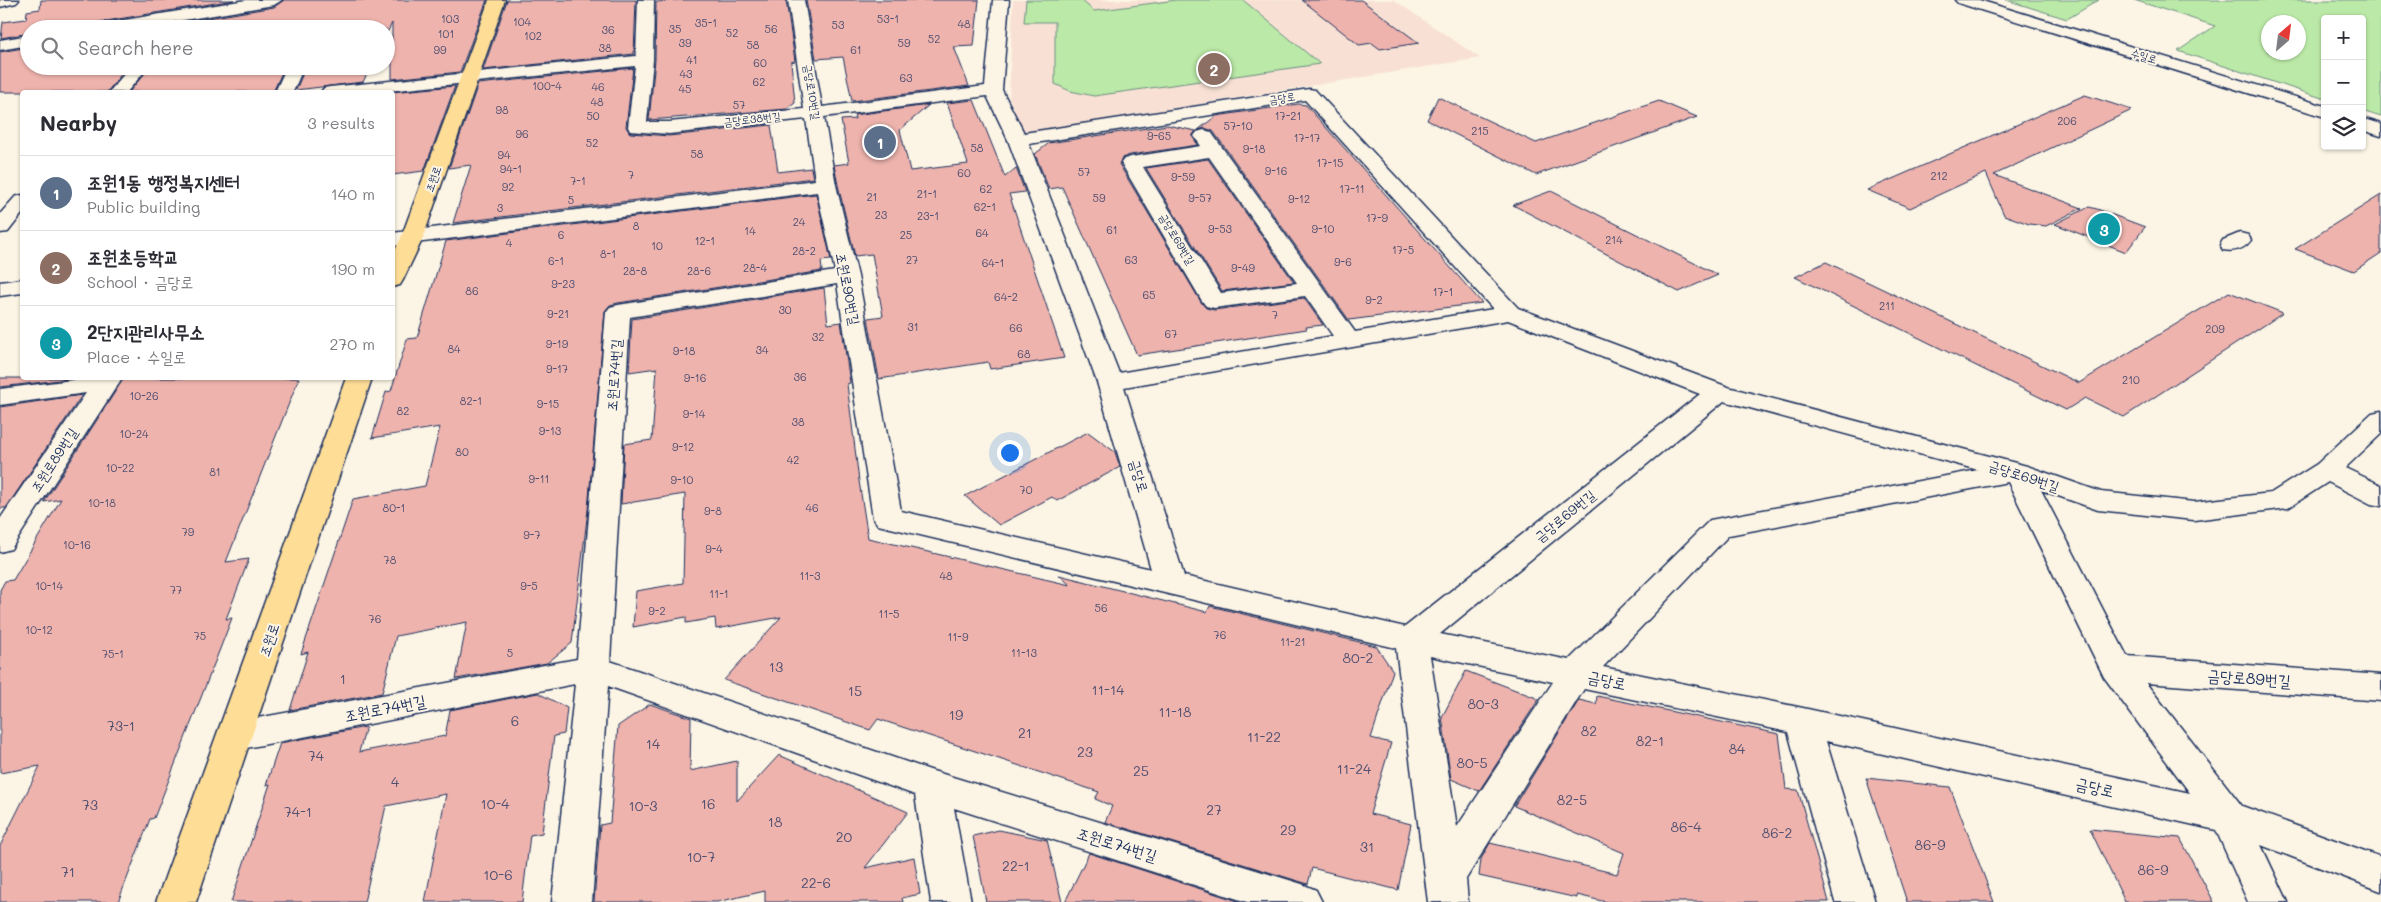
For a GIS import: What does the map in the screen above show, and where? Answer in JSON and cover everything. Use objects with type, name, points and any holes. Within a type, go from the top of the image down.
[{"type":"main road","name":"조원로","points":[[395,268],[402,239],[470,77],[497,0]]},
{"type":"main road","name":"조원로","points":[[176,902],[236,736],[358,380]]},
{"type":"street","points":[[0,2],[11,0]]},
{"type":"street","points":[[137,20],[274,0]]},
{"type":"street","name":"금당로38번길","points":[[646,0],[644,60],[638,127],[669,128],[815,113],[993,90]]},
{"type":"street","name":"금당로10번길","points":[[796,0],[826,185]]},
{"type":"street","points":[[993,90],[1001,0]]},
{"type":"street","name":"수일로","points":[[1963,0],[2321,111]]},
{"type":"street","points":[[0,45],[20,42]]},
{"type":"street","points":[[349,90],[644,60]]},
{"type":"street","points":[[120,90],[133,75]]},
{"type":"street","points":[[285,90],[292,75]]},
{"type":"street","name":"금당로","points":[[993,90],[1018,140],[1110,382],[1171,583],[1411,640],[1803,722],[2228,817],[2381,874]]},
{"type":"street","name":"금당로","points":[[1018,140],[1310,94]]},
{"type":"street","name":"금당로69번길","points":[[1310,94],[1510,313],[1719,392],[2017,472],[2098,501],[2194,511],[2278,500],[2327,470]]},
{"type":"street","points":[[1188,114],[1349,341]]},
{"type":"street","points":[[2366,125],[2381,130]]},
{"type":"street","name":"금당로69번길","points":[[1214,150],[1131,163],[1214,302],[1312,288]]},
{"type":"street","points":[[402,239],[826,185]]},
{"type":"street","name":"조원로90번길","points":[[826,185],[847,276],[888,518],[1171,583]]},
{"type":"street","points":[[0,227],[20,203]]},
{"type":"street","name":"조원로74번길","points":[[572,902],[593,668],[618,312],[847,276]]},
{"type":"street","points":[[0,289],[20,286]]},
{"type":"street","points":[[1110,382],[1510,313]]},
{"type":"street","points":[[0,397],[107,380]]},
{"type":"street","name":"조원로89번길","points":[[0,542],[107,380]]},
{"type":"street","name":"금당로69번길","points":[[1411,640],[1719,392]]},
{"type":"street","points":[[2381,419],[2327,470],[2381,497]]},
{"type":"street","points":[[1447,889],[1576,674],[1720,527],[2017,472],[2116,668],[2228,817],[2268,902]]},
{"type":"street","points":[[1411,640],[1447,889]]},
{"type":"street","name":"조원로74번길","points":[[236,736],[593,668],[932,786],[1302,902]]},
{"type":"street","name":"금당로89번길","points":[[2116,668],[2381,688]]},
{"type":"street","points":[[1803,722],[1855,902]]},
{"type":"street","points":[[932,786],[951,902]]},
{"type":"shaded area","points":[[1013,0],[1394,0],[1480,58],[1024,133],[1009,98]]},
{"type":"green space","points":[[1026,0],[1081,0],[1094,11],[1176,0],[1243,0],[1320,64],[1094,96],[1070,91],[1055,84],[1055,22],[1024,22]]},
{"type":"green space","points":[[2006,0],[2099,0],[2067,19]]},
{"type":"green space","points":[[2134,0],[2381,0],[2381,117],[2366,112],[2366,15],[2321,15],[2321,98],[2178,51],[2215,26]]},
{"type":"building","points":[[41,0],[234,0],[112,20],[20,20],[20,35],[1,38],[3,22],[26,19],[27,11],[40,9]]},
{"type":"building","points":[[284,0],[487,0],[460,72],[392,79],[392,75],[395,75],[395,20],[197,20],[274,7]]},
{"type":"building","points":[[507,0],[636,0],[634,54],[483,70]]},
{"type":"building","points":[[678,0],[786,0],[795,61],[791,62],[795,103],[787,109],[649,120],[655,60],[656,2]]},
{"type":"building","points":[[806,0],[979,0],[974,46],[954,47],[969,86],[852,101],[843,57],[816,59]]},
{"type":"building","points":[[1302,0],[1361,0],[1419,43],[1380,49],[1372,43],[1359,45]]},
{"type":"building","points":[[20,49],[20,75],[121,75],[109,90],[20,90],[20,92],[0,92],[0,52]]},
{"type":"building","points":[[633,68],[626,127],[630,133],[669,136],[771,125],[778,172],[811,168],[813,178],[453,223],[471,165],[449,168],[478,84]]},
{"type":"building","points":[[143,75],[281,75],[274,90],[131,90]]},
{"type":"building","points":[[302,75],[366,75],[363,82],[296,90]]},
{"type":"building","points":[[455,86],[424,171],[395,175],[395,92]]},
{"type":"building","points":[[2085,95],[2132,110],[1994,175],[2082,208],[2046,226],[2029,224],[2004,215],[1986,173],[1910,208],[1867,190]]},
{"type":"building","points":[[1438,97],[1536,143],[1659,101],[1697,117],[1536,175],[1427,120]]},
{"type":"building","points":[[974,100],[1005,177],[1016,168],[1025,192],[1009,194],[1064,358],[990,369],[988,362],[879,379],[868,318],[883,316],[872,254],[855,256],[834,165],[849,163],[841,120],[855,119],[854,115],[929,105],[900,130],[910,171],[968,164],[947,103]]},
{"type":"building","points":[[1298,104],[1306,105],[1482,303],[1349,320],[1213,131],[1205,128],[1198,130],[1216,116]]},
{"type":"building","points":[[1167,125],[1196,131],[1192,136],[1198,145],[1130,155],[1122,158],[1119,164],[1201,302],[1206,308],[1214,310],[1304,298],[1323,325],[1137,355],[1062,187],[1049,189],[1035,154],[1049,143]]},
{"type":"building","points":[[1208,159],[1294,282],[1222,291],[1146,168]]},
{"type":"building","points":[[1551,191],[1718,275],[1679,292],[1513,205]]},
{"type":"building","points":[[816,194],[831,260],[821,261],[822,271],[618,303],[610,305],[605,311],[588,510],[572,643],[547,663],[456,679],[467,622],[396,636],[382,693],[290,710],[308,652],[301,654],[353,499],[425,486],[440,427],[372,438],[386,392],[391,391],[395,380],[407,339],[417,338],[446,241]]},
{"type":"building","points":[[2381,195],[2381,253],[2354,271],[2295,249]]},
{"type":"building","points":[[2089,207],[2145,227],[2126,252],[2055,224]]},
{"type":"building","points":[[1826,262],[2079,383],[2229,292],[2283,313],[2124,417],[2085,398],[2066,410],[1795,277]]},
{"type":"building","points":[[824,288],[828,324],[841,322],[850,383],[847,384],[859,481],[868,538],[1070,585],[1059,575],[1207,612],[1210,606],[1376,646],[1393,671],[1371,738],[1391,743],[1370,814],[1411,824],[1398,890],[1312,868],[1308,884],[1105,822],[1112,806],[1095,799],[1099,792],[878,719],[870,730],[724,680],[781,617],[716,629],[715,618],[686,623],[686,617],[633,627],[636,591],[683,583],[685,494],[621,504],[624,444],[652,440],[657,368],[629,372],[632,319]]},
{"type":"building","points":[[0,378],[60,380],[0,387]]},
{"type":"building","points":[[123,380],[298,380],[226,562],[249,559],[226,619],[232,618],[154,818],[150,819],[118,902],[0,902],[0,846],[40,766],[0,773],[0,590],[5,581],[13,580],[61,499],[44,502]]},
{"type":"building","points":[[82,395],[6,508],[0,508],[0,407]]},
{"type":"building","points":[[1088,432],[1115,452],[1120,467],[1057,501],[1052,497],[999,525],[965,496]]},
{"type":"building","points":[[1466,671],[1539,699],[1479,791],[1451,779],[1442,717]]},
{"type":"building","points":[[538,693],[567,708],[564,734],[554,736],[542,833],[530,835],[522,902],[425,902],[446,794],[386,806],[364,902],[231,902],[270,784],[266,785],[280,743],[366,727],[359,752],[445,736],[450,710]]},
{"type":"building","points":[[1597,696],[1779,734],[1786,789],[1798,790],[1829,902],[1606,902],[1577,895],[1577,898],[1479,876],[1481,859],[1490,843],[1617,874],[1624,853],[1514,806],[1579,700],[1596,704]]},
{"type":"building","points":[[650,704],[691,718],[690,771],[737,761],[737,801],[779,755],[908,812],[865,868],[914,857],[920,894],[902,898],[903,902],[765,902],[765,891],[717,902],[594,902],[600,825],[610,823],[618,726]]},
{"type":"building","points":[[1866,778],[1950,787],[1994,902],[1907,902]]},
{"type":"building","points":[[2090,829],[2180,838],[2214,902],[2125,902]]},
{"type":"building","points":[[999,830],[1047,840],[1062,902],[986,902],[973,836]]},
{"type":"building","points":[[1089,853],[1241,902],[1065,902]]},
{"type":"place","name":"조원초등학교","points":[[1214,69]]},
{"type":"place","name":"조원1동 행정복지센터","points":[[880,142]]},
{"type":"place","name":"2단지관리사무소","points":[[2104,229]]}]
